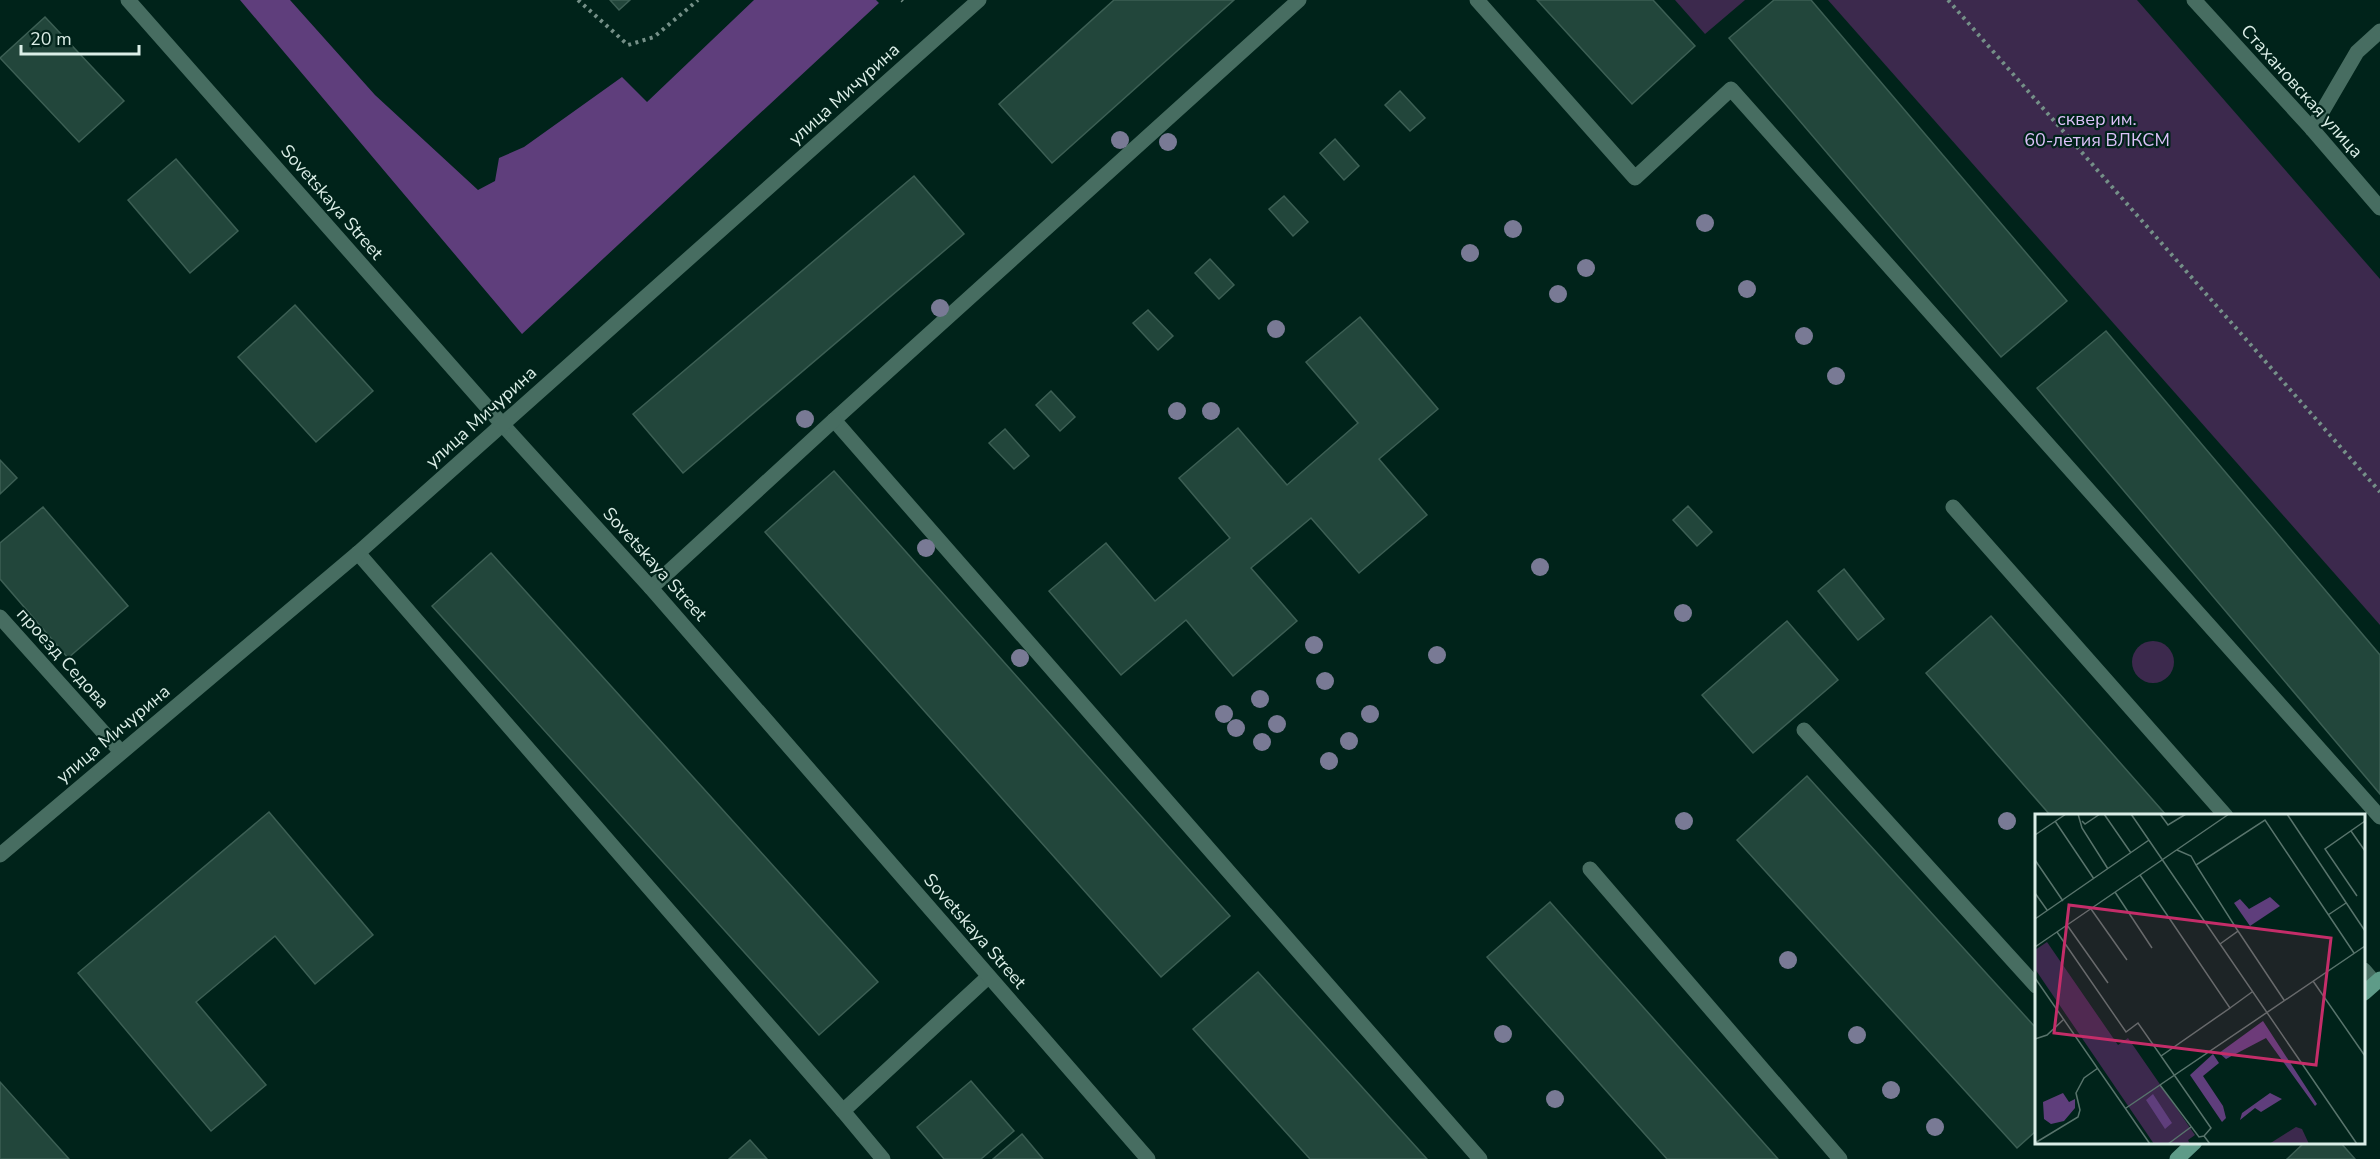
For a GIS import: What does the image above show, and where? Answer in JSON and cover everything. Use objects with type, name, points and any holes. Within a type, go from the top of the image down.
[{"type":"street","name":"Sovetskaya Street","points":[[128,0],[502,424],[651,588],[1148,1159]]},
{"type":"street","name":"улица Мичурина","points":[[0,855],[357,553],[980,0]]},
{"type":"street","points":[[651,588],[1299,0]]},
{"type":"street","points":[[1477,0],[1635,178],[1731,89],[2380,817]]},
{"type":"street","name":"Стахановская улица","points":[[2194,0],[2312,129],[2380,208]]},
{"type":"street","points":[[2312,129],[2357,52],[2380,31]]},
{"type":"street","points":[[834,420],[1480,1159]]},
{"type":"street","points":[[1953,507],[2224,814]]},
{"type":"street","points":[[357,553],[883,1159]]},
{"type":"street","name":"проезд Седова","points":[[0,617],[121,752]]},
{"type":"street","points":[[1804,730],[2035,984]]},
{"type":"street","points":[[1590,869],[1840,1159]]},
{"type":"street","points":[[2365,972],[2373,985]]},
{"type":"street","points":[[843,1111],[988,976]]},
{"type":"path","points":[[578,0],[628,45],[654,37],[698,0]]},
{"type":"path","points":[[1948,0],[2380,492]]},
{"type":"green space","points":[[1675,0],[1745,0],[1705,34]]},
{"type":"green space","name":"сквер им. 60-летия ВЛКСМ","points":[[1828,0],[2137,0],[2380,279],[2380,625]]},
{"type":"green space","points":[[2153,641],[2161,642],[2168,647],[2173,654],[2173,670],[2168,677],[2161,682],[2153,683],[2145,682],[2138,677],[2133,670],[2132,662],[2133,654],[2138,647],[2145,642]]},
{"type":"shaded area","points":[[240,0],[290,0],[375,95],[478,190],[495,181],[499,158],[524,147],[622,77],[647,102],[754,0],[876,0],[879,3],[522,334]]},
{"type":"building","points":[[610,0],[630,0],[619,10]]},
{"type":"building","points":[[1114,0],[1234,0],[1052,163],[999,104]]},
{"type":"building","points":[[1537,0],[1653,0],[1695,46],[1632,104]]},
{"type":"building","points":[[1774,0],[1811,0],[2067,301],[2001,357],[1729,38]]},
{"type":"building","points":[[45,17],[124,101],[79,142],[0,58]]},
{"type":"building","points":[[1400,91],[1425,118],[1410,131],[1385,105]]},
{"type":"building","points":[[1335,139],[1359,166],[1344,180],[1320,153]]},
{"type":"building","points":[[176,159],[238,231],[190,273],[128,200]]},
{"type":"building","points":[[914,176],[964,234],[683,473],[633,414]]},
{"type":"building","points":[[1284,196],[1308,222],[1293,236],[1269,209]]},
{"type":"building","points":[[1210,259],[1234,285],[1219,299],[1195,273]]},
{"type":"building","points":[[295,305],[373,391],[316,442],[238,357]]},
{"type":"building","points":[[1148,310],[1173,336],[1158,350],[1133,323]]},
{"type":"building","points":[[1360,317],[1438,409],[1379,459],[1427,515],[1359,573],[1311,518],[1251,568],[1297,621],[1233,676],[1186,620],[1121,675],[1049,591],[1106,543],[1155,601],[1230,538],[1179,478],[1238,428],[1287,485],[1358,423],[1306,362]]},
{"type":"building","points":[[2106,331],[2380,655],[2380,794],[2037,388]]},
{"type":"building","points":[[1051,391],[1075,417],[1060,431],[1036,405]]},
{"type":"building","points":[[1005,429],[1029,456],[1014,469],[989,443]]},
{"type":"building","points":[[0,460],[17,478],[0,494]]},
{"type":"building","points":[[834,471],[1230,916],[1161,977],[765,532]]},
{"type":"building","points":[[1688,506],[1712,532],[1697,546],[1673,520]]},
{"type":"building","points":[[43,507],[128,606],[68,658],[0,579],[0,543]]},
{"type":"building","points":[[491,553],[878,982],[819,1035],[432,606]]},
{"type":"building","points":[[1844,569],[1884,619],[1858,640],[1818,591]]},
{"type":"building","points":[[1991,616],[2165,814],[2049,814],[1926,673]]},
{"type":"building","points":[[1787,621],[1838,680],[1753,753],[1702,695]]},
{"type":"building","points":[[1807,776],[2035,1027],[2035,1132],[2017,1148],[1737,840]]},
{"type":"building","points":[[269,812],[373,935],[315,984],[275,936],[196,1002],[266,1085],[211,1131],[78,973]]},
{"type":"building","points":[[1550,902],[1778,1159],[1667,1159],[1487,957]]},
{"type":"building","points":[[1258,972],[1427,1159],[1310,1159],[1193,1029]]},
{"type":"building","points":[[971,1081],[1014,1131],[981,1159],[944,1159],[917,1127]]},
{"type":"building","points":[[0,1082],[69,1159],[0,1159]]},
{"type":"building","points":[[1022,1134],[1043,1159],[993,1159]]},
{"type":"building","points":[[750,1140],[767,1159],[729,1159]]},
{"type":"building","points":[[2303,1144],[2342,1144],[2355,1159],[2287,1159]]}]
